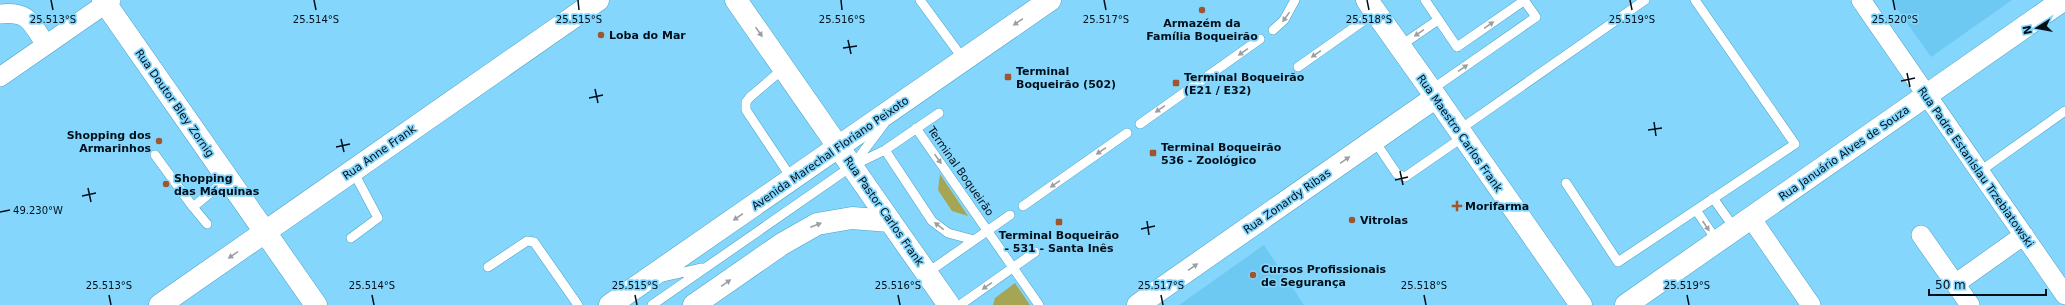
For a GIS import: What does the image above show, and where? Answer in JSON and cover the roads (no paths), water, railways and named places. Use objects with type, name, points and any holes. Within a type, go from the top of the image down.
[{"type":"main road","name":"Rua Anne Frank","points":[[160,305],[598,0]]},
{"type":"main road","name":"Rua Pastor Carlos Frank","points":[[736,0],[947,302]]},
{"type":"main road","name":"Avenida Marechal Floriano Peixoto","points":[[610,305],[1050,0]]},
{"type":"main road","name":"Rua Januário Alves de Souza","points":[[1626,305],[2063,0]]},
{"type":"main road","name":"Rua Doutor Bley Zornig","points":[[106,1],[227,179],[316,305]]},
{"type":"main road","name":"Rua Maestro Carlos Frank","points":[[1372,6],[1581,305]]},
{"type":"main road","name":"Rua Zonardy Ribas","points":[[1138,305],[1374,140],[1433,94]]},
{"type":"main road","points":[[694,305],[782,244],[817,224],[852,218],[890,220]]},
{"type":"street","name":"Rua Padre Estanislau Trzebiatowski","points":[[1861,0],[2065,295]]},
{"type":"street","points":[[0,77],[106,1]]},
{"type":"street","points":[[0,14],[20,14],[27,18],[46,45]]},
{"type":"street","points":[[1743,223],[1811,305]]},
{"type":"street","points":[[1921,235],[1970,305]]},
{"type":"street","points":[[1955,284],[2024,235]]},
{"type":"lane","points":[[920,0],[964,60]]},
{"type":"lane","points":[[1273,30],[1284,20],[1295,0]]},
{"type":"lane","points":[[1425,0],[1457,47],[1524,0],[1536,17],[1433,94]]},
{"type":"lane","points":[[1374,140],[1397,174],[1405,176],[1645,0]]},
{"type":"lane","points":[[1566,183],[1618,262],[1794,144],[1695,0]]},
{"type":"lane","points":[[1298,67],[1372,6]]},
{"type":"lane","points":[[1400,46],[1438,20]]},
{"type":"lane","points":[[1140,124],[1260,39]]},
{"type":"lane","points":[[784,68],[750,97],[746,102],[746,110],[792,179]]},
{"type":"lane","points":[[852,166],[897,106]]},
{"type":"lane","points":[[1979,172],[2065,111]]},
{"type":"lane","name":"Terminal Boqueirão","points":[[939,113],[916,128],[1039,305]]},
{"type":"lane","points":[[652,305],[852,166],[885,150],[916,128]]},
{"type":"lane","points":[[1023,206],[1127,133]]},
{"type":"lane","points":[[885,150],[932,221],[948,233],[974,240]]},
{"type":"lane","points":[[155,155],[207,224]]},
{"type":"lane","points":[[350,238],[378,218],[353,171]]},
{"type":"lane","points":[[193,207],[227,179]]},
{"type":"lane","points":[[1713,198],[1743,223]]},
{"type":"lane","points":[[1696,210],[1717,241]]},
{"type":"lane","name":"Terminal Boqueirão","points":[[927,273],[1010,215]]},
{"type":"lane","points":[[488,267],[527,241],[534,242],[578,305]]},
{"type":"lane","points":[[947,302],[1013,268],[1035,252]]},
{"type":"lane","points":[[637,286],[661,277],[707,267]]},
{"type":"place","name":"Armazém da Família Boqueirão","points":[[1202,10]]},
{"type":"place","name":"Loba do Mar","points":[[601,35]]},
{"type":"place","name":"Terminal Boqueirão (502)","points":[[1008,77]]},
{"type":"place","name":"Terminal Boqueirão (E21 / E32)","points":[[1176,83]]},
{"type":"place","name":"Shopping dos Armarinhos","points":[[159,141]]},
{"type":"place","name":"Terminal Boqueirão 536 - Zoológico","points":[[1153,153]]},
{"type":"place","name":"Shopping das Máquinas","points":[[166,184]]},
{"type":"place","name":"Morifarma","points":[[1457,206]]},
{"type":"place","name":"Vitrolas","points":[[1352,220]]},
{"type":"place","name":"Terminal Boqueirão - 531 - Santa Inês","points":[[1059,222]]},
{"type":"place","name":"Cursos Profissionais de Segurança","points":[[1253,275]]}]
